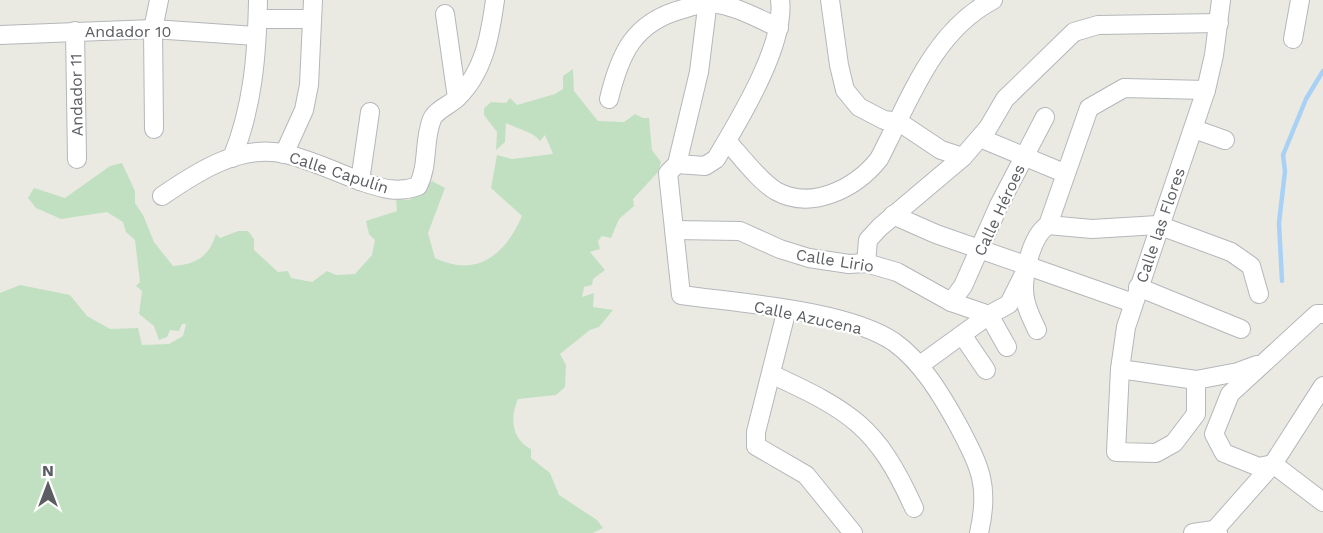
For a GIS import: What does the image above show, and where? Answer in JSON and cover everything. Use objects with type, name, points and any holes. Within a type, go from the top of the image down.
[{"type":"street","points":[[154,129],[153,29],[159,0]]},
{"type":"street","points":[[232,158],[245,127],[252,99],[258,0]]},
{"type":"street","points":[[284,154],[304,110],[309,85],[313,0]]},
{"type":"street","points":[[457,98],[476,76],[483,59],[495,0]]},
{"type":"street","points":[[677,164],[705,166],[716,159],[759,81],[779,28],[782,16],[780,0]]},
{"type":"street","points":[[830,0],[839,65],[845,90],[859,107],[884,120],[899,122],[941,150],[963,157]]},
{"type":"street","points":[[727,141],[776,191],[807,199],[831,195],[867,174],[879,159],[934,51],[957,26],[993,0]]},
{"type":"street","name":"Calle las Flores","points":[[1196,380],[1196,414],[1174,443],[1156,453],[1116,452],[1120,369],[1126,327],[1158,225],[1206,90],[1219,23],[1221,0]]},
{"type":"street","points":[[1293,39],[1300,0]]},
{"type":"street","points":[[609,99],[623,55],[634,37],[650,21],[708,1],[742,10],[779,28]]},
{"type":"street","points":[[674,230],[668,173],[677,164],[699,72],[708,1]]},
{"type":"street","points":[[444,14],[457,98]]},
{"type":"street","name":"Andador 10","points":[[0,35],[257,27],[312,19]]},
{"type":"street","points":[[866,263],[868,240],[893,215],[963,157],[980,138],[1005,99],[1074,32],[1098,25],[1219,23]]},
{"type":"street","name":"Andador 11","points":[[75,31],[76,159]]},
{"type":"street","points":[[1036,330],[1025,301],[1032,243],[1039,231],[1048,225],[1064,173],[1089,108],[1124,88],[1161,87],[1206,90]]},
{"type":"street","name":"Calle Capulín","points":[[162,196],[200,170],[232,158],[284,154],[383,189],[404,191],[418,186],[426,172],[426,145],[433,116],[457,98]]},
{"type":"street","points":[[360,181],[370,112]]},
{"type":"street","name":"Calle Héroes","points":[[951,302],[963,286],[1023,156],[1045,117]]},
{"type":"street","points":[[1194,129],[1225,140]]},
{"type":"street","points":[[980,138],[1064,173]]},
{"type":"street","points":[[893,215],[980,250],[1028,266],[1136,295],[1241,329]]},
{"type":"street","points":[[1048,225],[1092,230],[1158,225],[1231,252],[1251,266],[1259,294]]},
{"type":"street","name":"Calle Lirio","points":[[674,230],[740,231],[780,249],[809,258],[849,264],[866,263],[897,272],[951,302],[988,315]]},
{"type":"street","name":"Calle Azucena","points":[[674,230],[681,295],[787,309],[866,327],[894,342],[920,365],[976,459],[984,482],[985,505],[979,533]]},
{"type":"street","points":[[920,365],[963,336],[988,315],[1009,304],[1028,266]]},
{"type":"street","points":[[787,309],[756,432],[756,446],[806,475],[852,533]]},
{"type":"street","points":[[1323,314],[1317,314],[1230,394],[1214,434],[1224,453],[1259,467],[1273,464],[1323,502]]},
{"type":"street","points":[[988,315],[1007,347]]},
{"type":"street","points":[[963,336],[986,370]]},
{"type":"street","points":[[1120,369],[1196,380],[1238,372],[1267,361]]},
{"type":"street","points":[[771,374],[828,401],[871,435],[900,477],[914,508]]},
{"type":"street","points":[[1193,533],[1215,532],[1273,464],[1323,386]]},
{"type":"green space","points":[[573,69],[574,91],[598,121],[624,122],[635,114],[649,118],[652,150],[661,162],[658,172],[633,199],[634,206],[619,219],[611,238],[602,236],[598,241],[600,249],[590,252],[605,270],[593,279],[592,285],[584,287],[582,297],[594,293],[593,307],[613,310],[599,327],[590,330],[560,354],[566,365],[565,387],[556,395],[518,399],[513,420],[519,440],[531,449],[531,458],[550,473],[559,495],[597,520],[603,528],[593,533],[0,533],[0,293],[20,285],[70,295],[87,316],[110,329],[138,328],[142,345],[169,344],[183,336],[186,324],[182,324],[179,331],[170,330],[167,337],[159,340],[154,326],[139,314],[142,291],[136,286],[140,282],[135,240],[126,232],[123,222],[107,212],[61,219],[36,208],[28,198],[34,188],[65,198],[110,166],[122,163],[135,191],[135,203],[143,215],[154,242],[173,266],[200,258],[210,248],[216,234],[220,238],[238,231],[248,231],[254,239],[254,250],[278,272],[288,271],[291,278],[312,282],[327,271],[336,275],[355,274],[372,255],[375,240],[369,234],[366,221],[397,211],[396,199],[409,200],[432,181],[445,188],[428,233],[435,258],[450,264],[477,264],[498,252],[515,230],[522,216],[491,188],[497,155],[512,159],[553,154],[545,135],[540,141],[529,132],[506,123],[505,142],[496,150],[497,132],[484,115],[484,108],[491,102],[506,103],[510,98],[517,105],[555,94],[563,89],[563,76]]},
{"type":"waterway","points":[[1282,281],[1279,223],[1285,171],[1283,155],[1306,99],[1323,71]]}]
